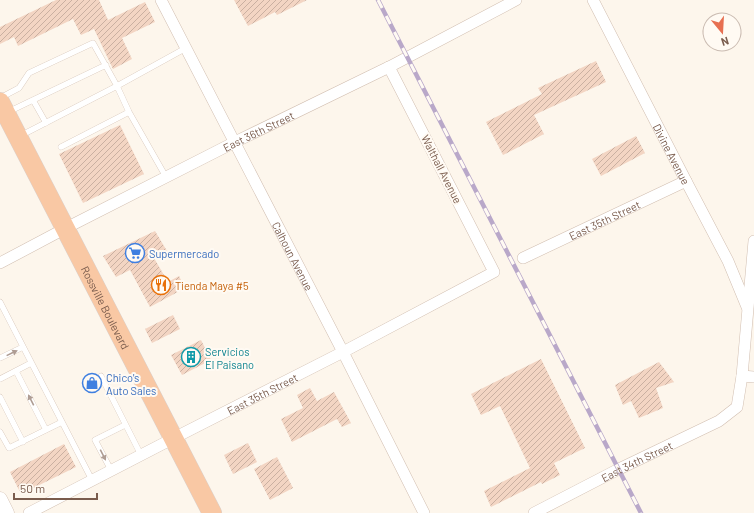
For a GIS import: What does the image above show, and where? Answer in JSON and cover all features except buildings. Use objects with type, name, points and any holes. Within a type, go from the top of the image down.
[{"type":"highway","name":"Rossville Boulevard","points":[[2,105],[212,513]]},
{"type":"street","name":"Calhoun Avenue","points":[[160,0],[235,142],[424,513]]},
{"type":"street","name":"East 36th Street","points":[[0,263],[235,142],[389,67],[516,0]]},
{"type":"street","name":"Divine Avenue","points":[[593,0],[728,261],[748,309]]},
{"type":"street","name":"Walthall Avenue","points":[[389,67],[494,272]]},
{"type":"street","name":"East 35th Street","points":[[523,258],[686,181]]},
{"type":"street","points":[[754,241],[742,376],[754,377]]},
{"type":"street","name":"East 35th Street","points":[[29,513],[141,454],[343,352],[494,272]]},
{"type":"street","name":"East 34th Street","points":[[534,513],[619,469],[719,421],[737,407],[742,376]]},
{"type":"street","points":[[0,500],[7,513]]},
{"type":"lane","points":[[2,105],[19,88],[29,73],[94,43],[129,112],[166,177]]},
{"type":"lane","points":[[18,137],[117,86],[186,48]]},
{"type":"lane","points":[[2,105],[33,100],[106,65]]},
{"type":"lane","points":[[33,100],[46,123]]},
{"type":"lane","points":[[61,147],[129,112]]},
{"type":"lane","points":[[0,302],[92,480]]},
{"type":"lane","points":[[0,358],[23,347]]},
{"type":"lane","points":[[0,379],[31,363]]},
{"type":"lane","points":[[16,371],[46,430]]},
{"type":"lane","points":[[101,376],[141,454]]},
{"type":"lane","points":[[0,398],[23,442]]},
{"type":"lane","points":[[0,432],[9,448],[62,422]]},
{"type":"lane","points":[[111,470],[95,440],[126,425]]},
{"type":"railway","points":[[378,0],[641,513]]},
{"type":"place","name":"Supermercado","points":[[135,253]]},
{"type":"place","name":"Tienda Maya #5","points":[[161,285]]},
{"type":"place","name":"Servicios El Paisano","points":[[191,357]]},
{"type":"place","name":"Chico's Auto Sales","points":[[92,383]]}]
